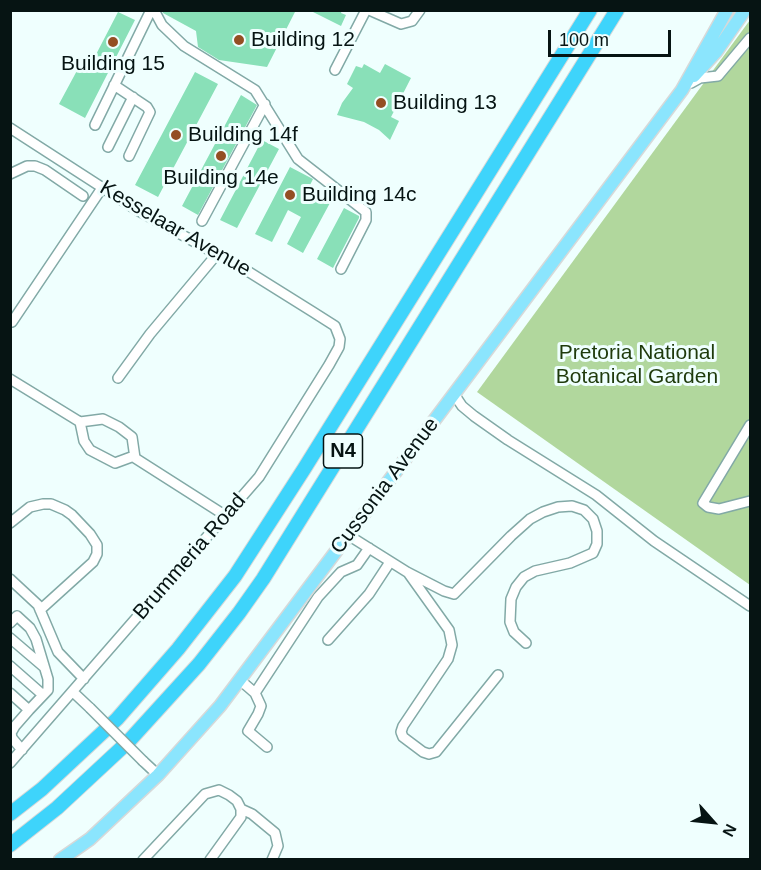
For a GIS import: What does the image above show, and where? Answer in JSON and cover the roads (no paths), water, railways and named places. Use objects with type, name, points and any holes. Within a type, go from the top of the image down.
[{"type":"highway","name":"N4","points":[[10,814],[50,782],[117,719],[178,650],[229,584],[298,478],[590,10]]},
{"type":"highway","name":"N4","points":[[10,845],[63,802],[122,749],[175,692],[234,621],[263,579],[617,10]]},
{"type":"main road","name":"Cussonia Avenue","points":[[682,89],[727,10]]},
{"type":"main road","name":"Cussonia Avenue","points":[[60,860],[94,835],[158,775],[214,714],[682,89],[712,57],[745,10]]},
{"type":"street","points":[[95,125],[152,10],[168,32],[184,46],[250,86],[265,104],[298,159],[366,212],[366,220],[341,268]]},
{"type":"street","points":[[335,69],[367,10],[405,24],[416,17],[420,10]]},
{"type":"street","points":[[682,89],[698,79],[718,76],[750,38]]},
{"type":"street","points":[[114,85],[147,107],[150,112],[129,156]]},
{"type":"street","points":[[108,147],[133,97]]},
{"type":"street","points":[[202,221],[265,104]]},
{"type":"street","name":"Kesselaar Avenue","points":[[10,128],[156,221],[217,254],[326,320],[339,332]]},
{"type":"street","points":[[45,170],[54,156]]},
{"type":"street","points":[[10,174],[30,165],[45,170],[83,196]]},
{"type":"street","points":[[12,322],[102,188]]},
{"type":"street","points":[[118,378],[150,334],[217,254]]},
{"type":"street","name":"Brummeria Road","points":[[12,758],[22,750],[73,692],[262,473],[339,347],[339,332]]},
{"type":"street","points":[[10,379],[80,422],[103,419],[119,427],[132,437],[134,456]]},
{"type":"street","points":[[454,394],[474,416],[596,495],[654,541],[750,606]]},
{"type":"street","points":[[80,422],[84,441],[90,450],[115,463],[134,456]]},
{"type":"street","points":[[750,425],[703,503],[717,509],[750,501]]},
{"type":"street","points":[[134,456],[226,516]]},
{"type":"street","points":[[10,523],[30,507],[51,504],[72,515],[97,545],[97,554],[93,562],[40,610]]},
{"type":"street","points":[[348,536],[407,572],[454,594],[530,519],[558,507],[572,506],[584,510],[593,519],[597,531],[597,546],[592,553],[570,563],[535,571],[524,577],[516,588],[512,599],[510,622],[514,632],[525,643]]},
{"type":"street","points":[[255,693],[318,597],[341,572],[357,565],[369,548]]},
{"type":"street","points":[[328,640],[369,594],[390,562]]},
{"type":"street","points":[[407,572],[449,630],[452,645],[448,659],[403,726],[401,732],[403,737],[423,752],[429,754],[436,752],[498,675]]},
{"type":"street","points":[[10,579],[34,601],[58,652],[84,679]]},
{"type":"street","points":[[10,623],[17,616],[30,628],[45,668],[49,688],[15,726],[11,734],[22,750]]},
{"type":"street","points":[[10,638],[45,668]]},
{"type":"street","points":[[10,666],[43,695]]},
{"type":"street","points":[[240,680],[255,693],[261,708],[248,731],[267,747]]},
{"type":"street","points":[[73,692],[158,775]]},
{"type":"street","points":[[10,693],[29,710]]},
{"type":"street","points":[[143,860],[207,793],[217,790],[226,792],[237,801],[241,809],[240,821],[210,860]]},
{"type":"street","points":[[241,809],[252,814],[275,833],[278,846],[272,860]]},
{"type":"place","name":"Building 12","points":[[239,40]]},
{"type":"place","name":"Building 15","points":[[113,42]]},
{"type":"place","name":"Building 13","points":[[381,103]]},
{"type":"place","name":"Building 14f","points":[[176,135]]},
{"type":"place","name":"Building 14e","points":[[221,156]]},
{"type":"place","name":"Building 14c","points":[[290,195]]},
{"type":"park label","name":"Pretoria National Botanical Garden","points":[[637,365]]}]
